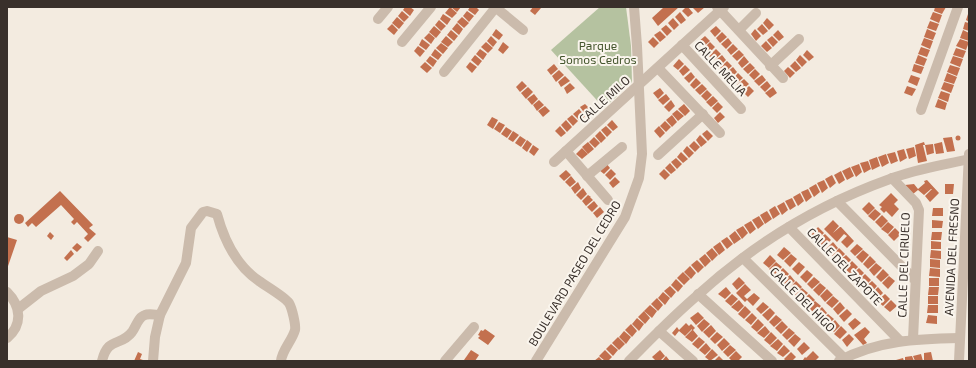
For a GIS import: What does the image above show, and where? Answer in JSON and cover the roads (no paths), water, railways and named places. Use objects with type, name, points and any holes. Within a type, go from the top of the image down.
[{"type":"street","points":[[378,19],[388,7]]},
{"type":"street","points":[[402,42],[431,7]]},
{"type":"street","points":[[444,72],[496,7],[523,30]]},
{"type":"street","name":"BOULEVARD PASEO DEL CEDRO","points":[[536,361],[625,217],[633,199],[639,178],[642,154],[638,46],[634,7]]},
{"type":"street","points":[[921,110],[958,7]]},
{"type":"street","points":[[720,8],[770,66],[783,78]]},
{"type":"street","name":"CALLE MILO","points":[[554,162],[658,68],[720,8]]},
{"type":"street","points":[[739,30],[756,13]]},
{"type":"street","points":[[770,66],[799,39]]},
{"type":"street","name":"CALLE MELIA","points":[[682,45],[741,109]]},
{"type":"street","points":[[658,68],[720,132]]},
{"type":"street","points":[[658,155],[703,114]]},
{"type":"street","points":[[587,176],[622,147]]},
{"type":"street","points":[[566,151],[608,200]]},
{"type":"street","name":"AVENIDA DEL FRESNO","points":[[959,361],[966,272],[969,154]]},
{"type":"street","points":[[629,361],[698,294],[744,258],[789,227],[837,201],[892,178],[969,159]]},
{"type":"street","name":"CALLE DEL CIRUELO","points":[[892,178],[918,206],[913,339]]},
{"type":"street","points":[[837,201],[915,280]]},
{"type":"street","points":[[153,361],[155,337],[160,315],[186,262],[191,228],[203,212],[208,211],[217,214],[227,242],[252,276],[289,303],[294,318],[295,330],[280,361]]},
{"type":"street","name":"CALLE DEL ZAPOTE","points":[[789,227],[900,341]]},
{"type":"street","points":[[18,309],[42,291],[73,276],[89,264],[98,251]]},
{"type":"street","name":"CALLE DEL HIGO","points":[[744,258],[841,359]]},
{"type":"street","points":[[7,292],[15,301],[18,309],[18,321],[13,333],[7,338]]},
{"type":"street","points":[[698,294],[772,361]]},
{"type":"street","points":[[102,361],[104,352],[111,344],[128,337],[140,318],[146,314],[160,315]]},
{"type":"street","points":[[445,361],[474,327]]},
{"type":"street","points":[[660,331],[692,361]]},
{"type":"street","points":[[841,359],[868,349],[900,341],[913,339],[960,338]]},
{"type":"park label","name":"Parque Somos Cedros","points":[[598,52]]}]
